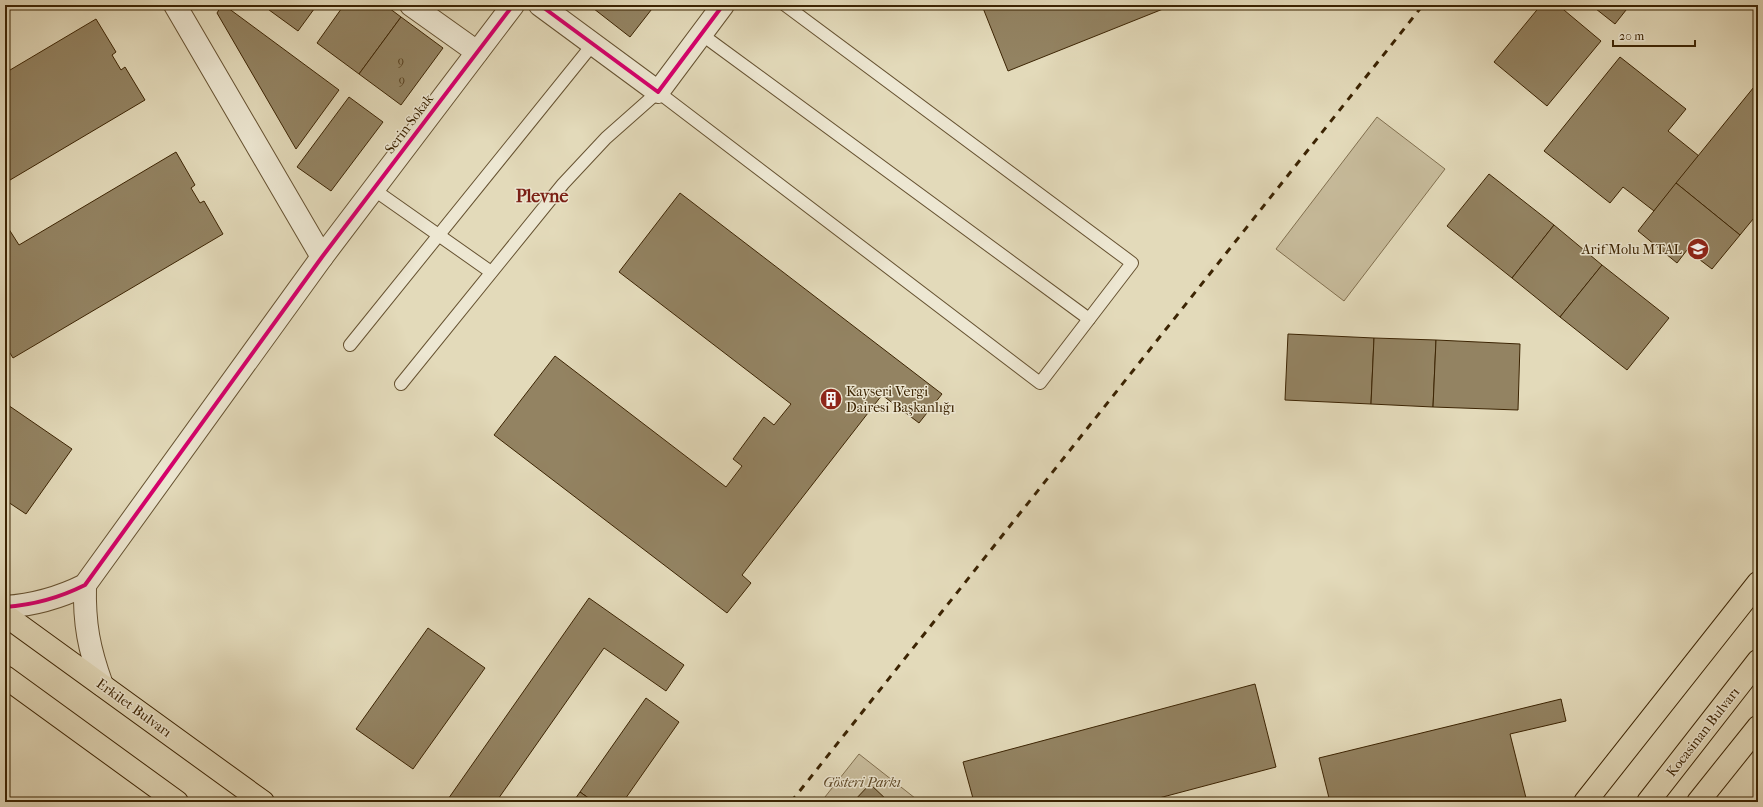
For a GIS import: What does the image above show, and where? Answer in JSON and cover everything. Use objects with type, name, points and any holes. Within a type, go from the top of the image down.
[{"type":"main road","points":[[1584,802],[1758,583]]},
{"type":"main road","name":"Erkilet Bulvarı","points":[[5,615],[263,802]]},
{"type":"main road","name":"Kocasinan Bulvarı","points":[[1648,802],[1758,661]]},
{"type":"main road","points":[[5,677],[177,802]]},
{"type":"main road","points":[[1698,802],[1758,727]]},
{"type":"street","points":[[175,5],[322,257]]},
{"type":"street","points":[[411,5],[477,52]]},
{"type":"street","name":"Serin Sokak","points":[[85,585],[322,257],[513,5]]},
{"type":"street","points":[[540,5],[658,92],[723,5]]},
{"type":"street","points":[[5,608],[48,600],[85,585],[86,631],[92,658],[102,685]]},
{"type":"lane","points":[[401,384],[563,184],[606,138],[658,92],[1040,383],[1132,263],[785,5]]},
{"type":"lane","points":[[701,34],[1089,319]]},
{"type":"lane","points":[[350,345],[593,44]]},
{"type":"lane","points":[[373,189],[491,272]]},
{"type":"green space","points":[[1377,117],[1445,169],[1344,301],[1276,249]]},
{"type":"green space","name":"Gösteri Parkı","points":[[859,754],[920,802],[821,802]]},
{"type":"building","points":[[222,5],[339,90],[296,149],[217,13]]},
{"type":"building","points":[[266,5],[317,5],[298,31],[265,7]]},
{"type":"building","points":[[344,5],[385,5],[401,17],[359,74],[317,43]]},
{"type":"building","points":[[589,5],[655,5],[630,37]]},
{"type":"building","points":[[990,5],[1173,5],[1008,71],[983,8]]},
{"type":"building","points":[[1541,5],[1558,5],[1601,41],[1547,106],[1494,62]]},
{"type":"building","points":[[1591,5],[1630,5],[1615,24]]},
{"type":"building","points":[[401,17],[443,48],[401,105],[359,74]]},
{"type":"building","points":[[96,19],[116,52],[112,55],[121,70],[125,67],[145,100],[5,183],[5,73]]},
{"type":"building","points":[[1620,57],[1686,109],[1668,131],[1699,156],[1654,211],[1623,187],[1610,203],[1544,151]]},
{"type":"building","points":[[1758,82],[1758,213],[1740,235],[1676,183]]},
{"type":"building","points":[[349,97],[383,122],[331,191],[297,167]]},
{"type":"building","points":[[176,152],[195,185],[191,188],[200,203],[204,201],[223,234],[13,358],[5,345],[5,223],[19,245]]},
{"type":"building","points":[[1489,174],[1554,225],[1512,278],[1447,226]]},
{"type":"building","points":[[1676,183],[1740,235],[1712,269],[1687,250],[1677,263],[1638,231]]},
{"type":"building","name":"Kayseri Vergi Dairesi Başkanlığı","points":[[680,193],[942,394],[919,423],[882,395],[742,575],[751,583],[727,613],[494,435],[555,356],[726,487],[742,466],[733,459],[764,417],[774,425],[791,404],[619,272]]},
{"type":"building","points":[[1554,225],[1602,265],[1560,317],[1512,278]]},
{"type":"building","points":[[1602,265],[1669,318],[1627,370],[1560,317]]},
{"type":"building","points":[[1288,334],[1374,338],[1371,404],[1285,400]]},
{"type":"building","points":[[1374,338],[1436,340],[1433,407],[1371,404]]},
{"type":"building","points":[[1436,340],[1520,344],[1518,410],[1433,407]]},
{"type":"building","points":[[5,403],[72,449],[26,514],[5,500]]},
{"type":"building","points":[[589,598],[684,665],[666,691],[604,648],[496,802],[446,802]]},
{"type":"building","points":[[428,628],[485,668],[413,769],[356,729]]},
{"type":"building","points":[[1255,684],[1276,767],[1144,802],[974,802],[963,762]]},
{"type":"building","points":[[646,698],[679,722],[623,802],[594,802],[580,792]]},
{"type":"building","points":[[1561,699],[1566,721],[1510,734],[1527,802],[1330,802],[1319,758]]},
{"type":"building","points":[[870,784],[889,802],[853,802]]},
{"type":"building","points":[[580,792],[594,802],[573,802]]},
{"type":"railway","points":[[791,802],[1423,5]]},
{"type":"cycle path","points":[[5,607],[26,605],[46,600],[66,594],[85,585],[322,257],[513,5]]},
{"type":"cycle path","points":[[540,5],[658,92],[723,5]]},
{"type":"place","name":"Arif Molu MTAL","points":[[1698,249]]},
{"type":"place","name":"Kayseri Vergi Dairesi Başkanlığı","points":[[831,399]]},
{"type":"district","name":"Plevne","points":[[542,196]]}]
